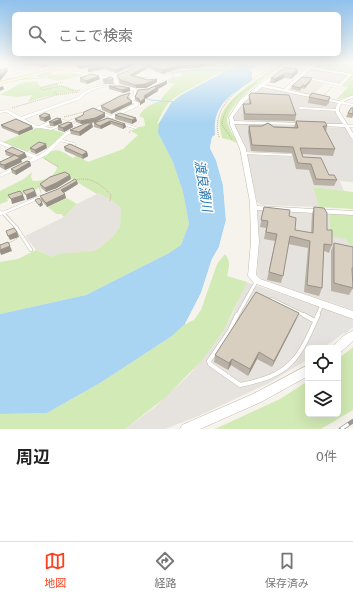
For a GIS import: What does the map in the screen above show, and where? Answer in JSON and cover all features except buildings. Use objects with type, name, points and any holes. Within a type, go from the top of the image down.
[{"type":"street","points":[[263,83],[239,104],[232,116],[231,122],[244,153],[254,208],[255,242],[252,276],[257,281],[353,315]]},
{"type":"street","points":[[285,90],[293,83]]},
{"type":"street","points":[[329,83],[343,83]]},
{"type":"street","points":[[20,119],[80,98],[81,95],[86,92],[102,87],[118,85],[132,87],[137,91]]},
{"type":"street","points":[[260,85],[353,105]]},
{"type":"street","points":[[130,93],[137,91]]},
{"type":"street","points":[[1,174],[49,151],[68,132],[81,127],[97,124],[137,105],[131,101],[137,91]]},
{"type":"street","points":[[353,96],[340,102],[337,106],[337,110],[353,137]]},
{"type":"street","points":[[96,110],[110,102]]},
{"type":"street","points":[[0,112],[6,111],[36,127],[40,127],[58,119],[81,127]]},
{"type":"street","points":[[231,122],[306,124]]},
{"type":"street","points":[[314,125],[346,126]]},
{"type":"street","points":[[0,142],[37,157]]},
{"type":"street","points":[[254,208],[353,213]]},
{"type":"street","points":[[341,345],[353,335]]},
{"type":"street","points":[[186,429],[257,398],[305,372]]},
{"type":"lane","points":[[300,108],[337,110]]},
{"type":"lane","points":[[96,110],[109,118]]},
{"type":"lane","points":[[40,127],[53,129],[82,117]]},
{"type":"lane","points":[[117,122],[136,128]]},
{"type":"lane","points":[[346,126],[353,126]]},
{"type":"lane","points":[[60,140],[74,144],[76,148]]},
{"type":"lane","points":[[244,153],[291,156]]},
{"type":"lane","points":[[1,213],[46,195]]},
{"type":"lane","points":[[1,213],[11,220],[31,250]]},
{"type":"lane","points":[[257,281],[229,332],[208,363],[240,385],[263,381],[286,370],[301,352],[322,304]]},
{"type":"lane","points":[[251,290],[258,293]]},
{"type":"lane","points":[[265,296],[315,321]]},
{"type":"path","points":[[59,83],[40,88],[42,90],[63,86],[74,91],[70,92]]},
{"type":"path","points":[[309,96],[314,93],[325,95],[334,84]]},
{"type":"path","points":[[54,92],[57,94],[56,95]]},
{"type":"path","points":[[6,111],[34,100],[70,92],[86,92]]},
{"type":"path","points":[[230,98],[234,99]]},
{"type":"path","points":[[37,157],[59,167]]},
{"type":"path","points":[[73,181],[84,178],[99,183],[104,186],[111,195],[110,201]]},
{"type":"path","points":[[41,197],[39,186],[44,183]]},
{"type":"path","points":[[8,243],[22,236]]},
{"type":"shaded area","points":[[296,83],[325,83],[316,92],[309,95],[288,89]]},
{"type":"shaded area","points":[[261,87],[335,102],[335,112],[342,123],[341,125],[233,120],[234,115],[242,103]]},
{"type":"shaded area","points":[[234,124],[345,128],[353,141],[353,182],[340,181],[344,191],[313,187],[319,207],[261,205],[257,202],[244,144]]},
{"type":"shaded area","points":[[252,159],[270,160],[271,164],[279,164],[278,161],[293,161],[296,169],[253,167]]},
{"type":"shaded area","points":[[340,162],[353,163],[353,182],[347,181],[339,166]]},
{"type":"shaded area","points":[[99,193],[121,208],[120,227],[101,247],[93,251],[53,257],[36,250],[25,236],[64,217],[77,204]]},
{"type":"shaded area","points":[[259,210],[353,215],[353,310],[261,279],[257,275],[259,245],[256,212]]},
{"type":"shaded area","points":[[292,258],[307,261],[304,294],[288,288]]},
{"type":"shaded area","points":[[246,282],[353,318],[353,327],[345,334],[343,332],[327,345],[305,345],[305,361],[269,383],[201,415],[165,429],[125,429],[155,407],[190,374],[224,330]]},
{"type":"shaded area","points":[[324,311],[331,314],[332,311],[352,318],[348,330],[327,345],[310,345]]},
{"type":"green space","points":[[21,83],[38,83],[40,87],[56,83],[59,86],[62,85],[79,91],[43,97],[28,102],[32,95],[18,97],[0,95]]},
{"type":"green space","points":[[172,83],[213,83],[158,133],[173,162],[183,192],[189,224],[181,245],[169,253],[86,295],[0,314],[0,262],[18,259],[36,250],[53,257],[58,254],[93,251],[101,247],[120,227],[121,208],[99,193],[97,194],[65,175],[40,186],[37,189],[7,199],[8,201],[0,204],[0,191],[24,179],[32,172],[31,177],[33,181],[51,176],[57,167],[41,157],[51,152],[57,150],[73,158],[82,152],[79,157],[88,162],[123,149],[138,135],[131,131],[145,126],[144,118],[139,116],[141,113],[149,106],[162,100],[161,99],[172,86],[176,84]]},
{"type":"green space","points":[[252,83],[258,83],[242,97],[229,114],[227,121],[237,143],[222,138],[220,120],[223,111],[229,103]]},
{"type":"green space","points":[[344,83],[353,83],[353,95],[336,100],[348,87],[342,86]]},
{"type":"green space","points":[[37,128],[64,133],[50,148],[40,145],[27,152],[3,142]]},
{"type":"green space","points":[[313,187],[353,192],[353,209],[319,207]]},
{"type":"green space","points":[[67,198],[77,204],[64,217],[61,214],[56,214],[48,207]]},
{"type":"green space","points":[[330,214],[353,215],[353,246],[348,243],[346,239],[330,236]]},
{"type":"green space","points":[[225,254],[229,262],[227,276],[247,282],[224,330],[203,359],[166,397],[125,429],[0,429],[0,414],[47,413],[100,383],[172,336],[185,324],[194,320],[201,310],[217,264]]},
{"type":"green space","points":[[353,347],[353,410],[321,429],[215,429],[280,399],[305,383],[305,417],[341,417],[341,357]]},
{"type":"water","name":"渡良瀬川","points":[[203,83],[248,83],[224,102],[216,116],[215,135],[212,137],[210,148],[216,160],[223,185],[226,220],[219,247],[212,259],[201,293],[185,324],[172,336],[100,383],[47,413],[0,414],[0,314],[86,295],[169,253],[181,245],[189,224],[183,192],[173,162],[158,133],[159,123],[171,103],[181,95]]},
{"type":"pier","points":[[201,83],[203,83],[181,95],[171,103],[157,124],[169,102]]},
{"type":"pier","points":[[215,135],[216,136],[213,138],[212,148],[218,159],[225,184],[228,220],[221,248],[214,260],[202,294],[188,323],[185,324],[201,293],[212,259],[219,247],[226,220],[223,185],[216,160],[210,148],[212,137]]},
{"type":"waterway","points":[[146,98],[150,100],[175,102]]},
{"type":"railway","points":[[341,429],[353,421]]}]
